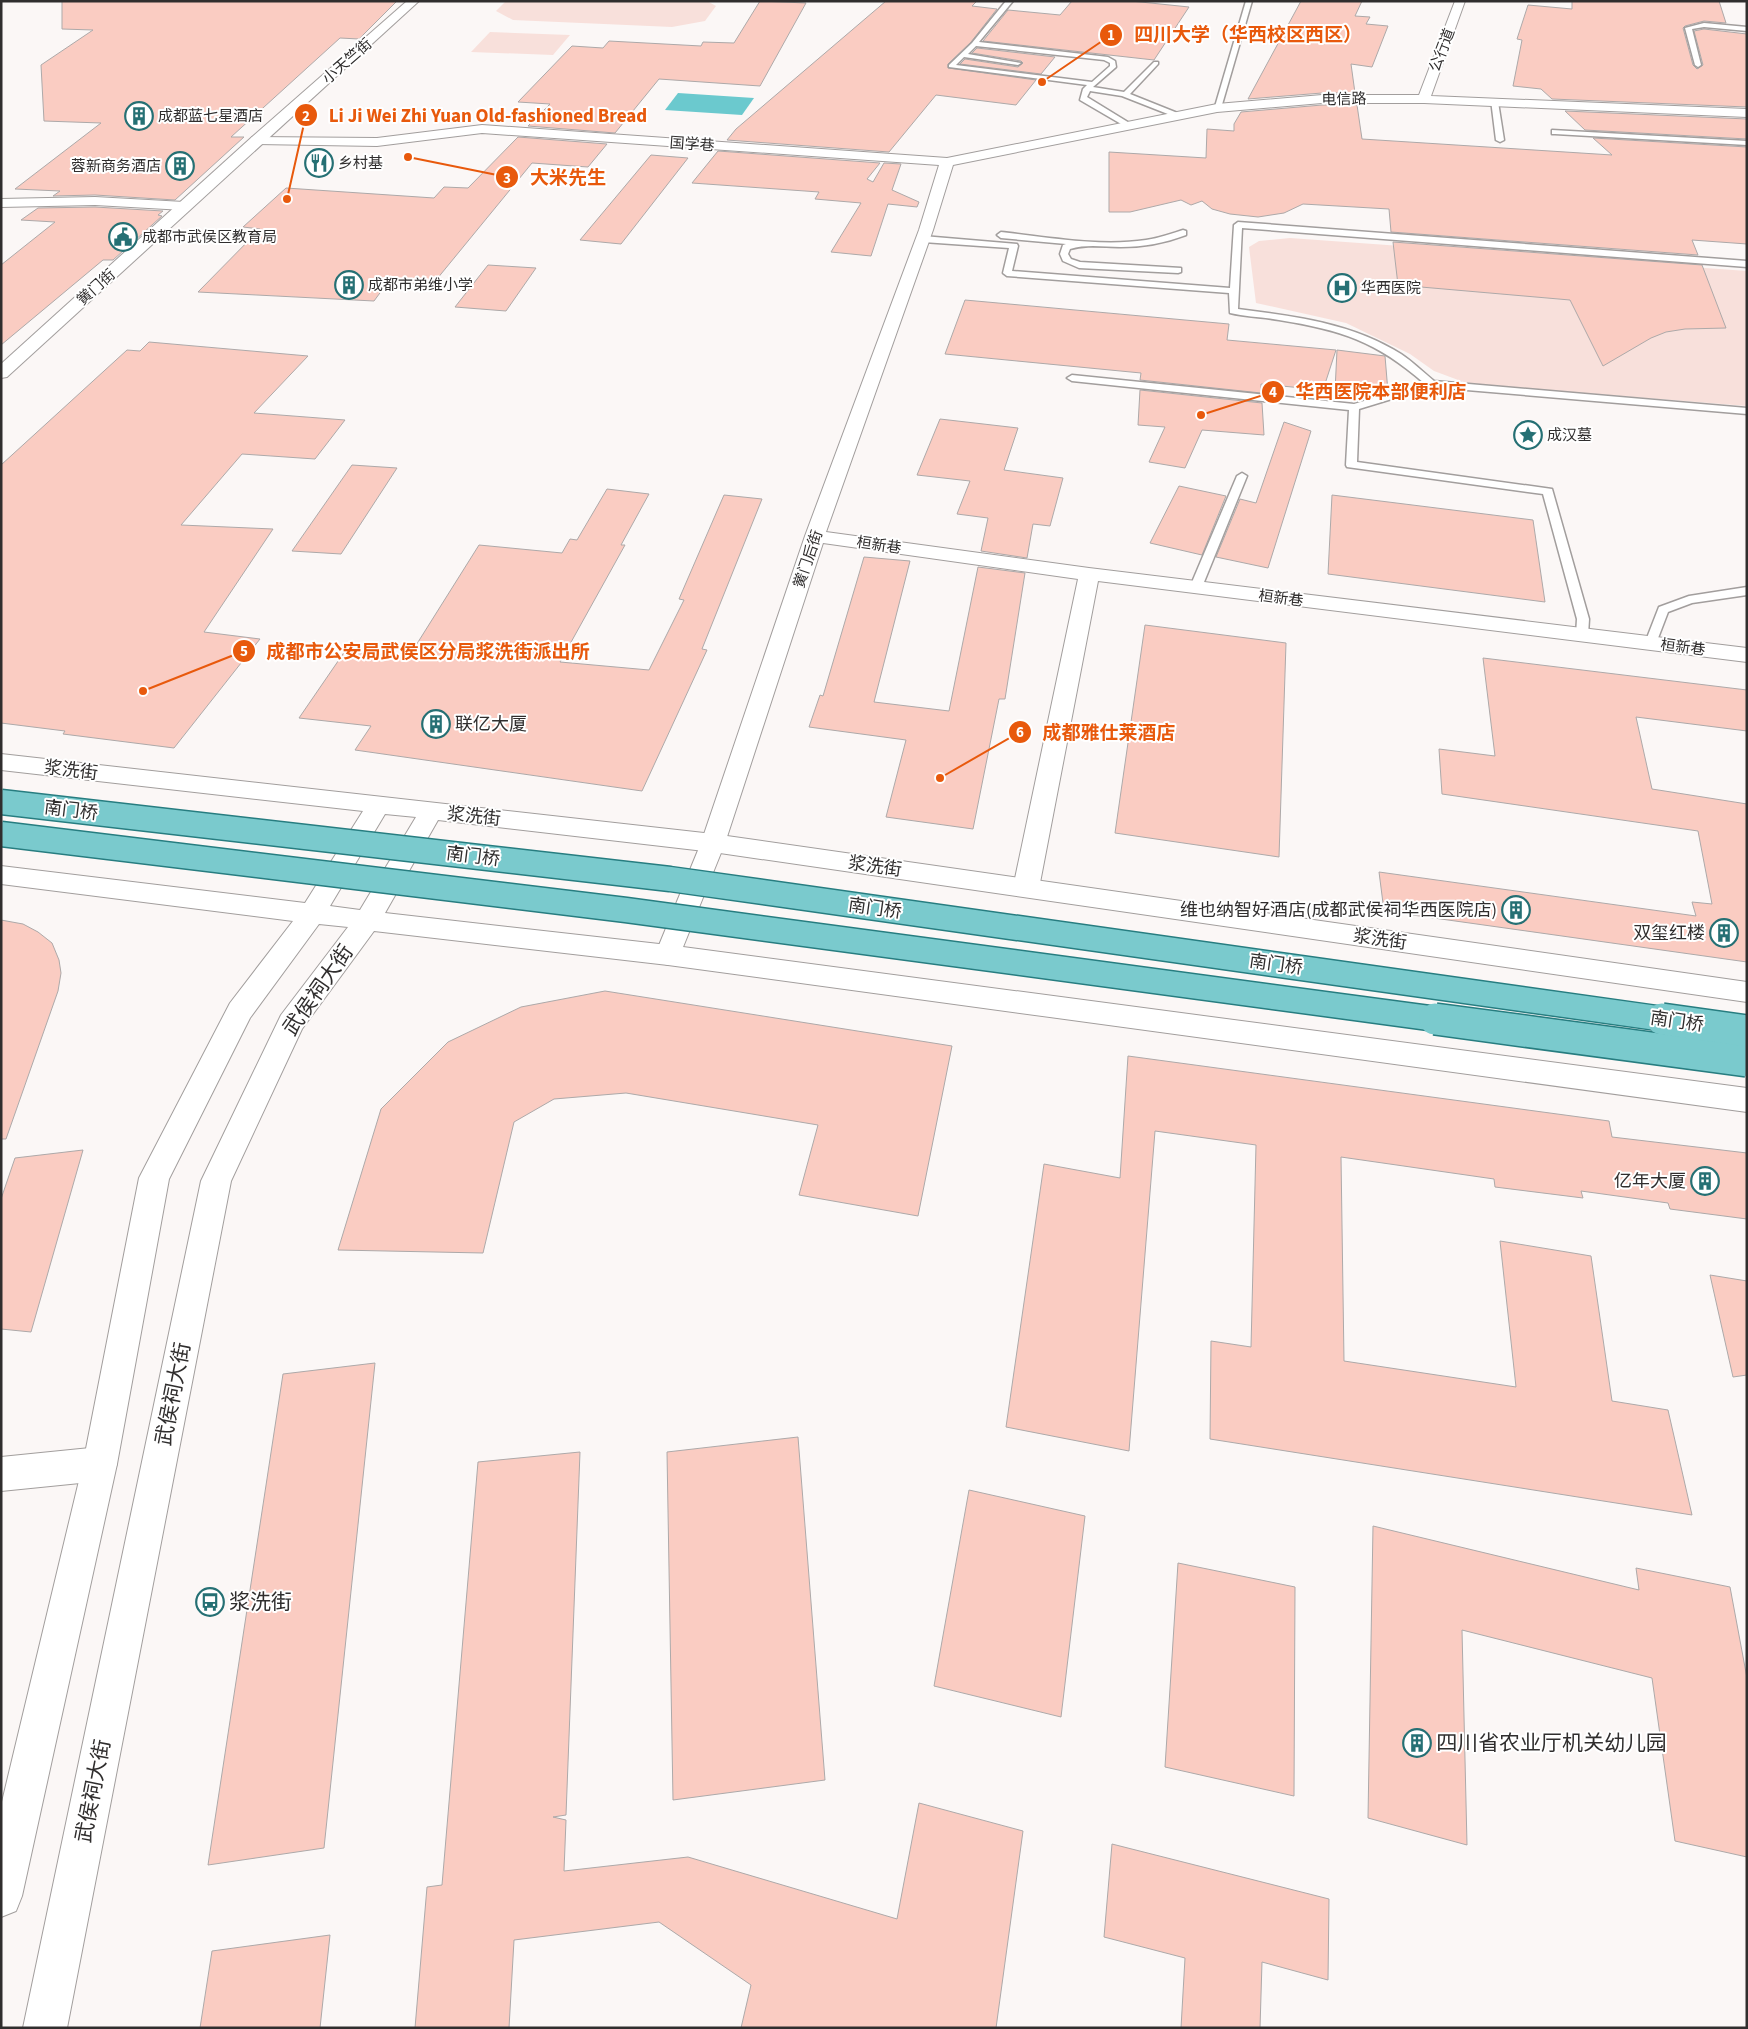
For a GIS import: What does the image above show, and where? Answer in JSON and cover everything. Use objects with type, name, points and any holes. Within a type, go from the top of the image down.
[{"type":"main road","name":"南门桥","points":[[1,802],[670,879],[1747,1031]]},
{"type":"main road","name":"南门桥","points":[[1,834],[636,912],[1747,1061]]},
{"type":"street","name":"小天竺街","points":[[257,140],[414,1]]},
{"type":"street","name":"公行道","points":[[1424,99],[1460,1]]},
{"type":"street","name":"电信路","points":[[947,162],[1217,108],[1322,99],[1424,99],[1747,113]]},
{"type":"street","name":"国学巷","points":[[257,140],[377,142],[482,129],[947,162]]},
{"type":"street","name":"黉门街","points":[[1,373],[257,140]]},
{"type":"street","name":"黉门后街","points":[[668,955],[713,843],[816,536],[924,234],[947,162]]},
{"type":"street","points":[[1,203],[95,201],[184,206]]},
{"type":"street","name":"桓新巷","points":[[816,536],[1088,574],[1747,655]]},
{"type":"street","points":[[1026,888],[1088,574]]},
{"type":"street","name":"浆洗街","points":[[1,762],[713,843],[1747,992]]},
{"type":"street","points":[[1,1896],[100,1464],[154,1178],[240,1011],[312,914],[378,806]]},
{"type":"street","name":"武侯祠大街","points":[[45,2028],[216,1181],[291,1023],[367,920],[431,812]]},
{"type":"street","points":[[1,876],[668,955],[1390,1054],[1747,1100]]},
{"type":"street","points":[[1,1474],[100,1464]]},
{"type":"lane","points":[[1010,1],[974,44],[951,66],[1094,84]]},
{"type":"lane","points":[[1217,108],[1249,1]]},
{"type":"lane","points":[[1698,65],[1688,28],[1704,25],[1747,29]]},
{"type":"lane","points":[[974,44],[1106,58],[1113,62],[1113,67],[1087,90],[1083,98],[1128,126]]},
{"type":"lane","points":[[961,55],[1028,64]]},
{"type":"lane","points":[[1126,94],[1156,63]]},
{"type":"lane","points":[[1095,74],[1104,75]]},
{"type":"lane","points":[[1087,90],[1110,90],[1126,94],[1181,116]]},
{"type":"lane","points":[[1494,102],[1500,140]]},
{"type":"lane","points":[[1555,132],[1747,143]]},
{"type":"lane","points":[[1431,384],[1398,357],[1353,334],[1294,319],[1233,311],[1238,225],[1747,264]]},
{"type":"lane","points":[[924,234],[1130,244],[1155,243],[1183,233]]},
{"type":"lane","points":[[924,234],[1014,246],[1007,273],[1235,291]]},
{"type":"lane","points":[[1090,242],[1076,243],[1066,247],[1064,254],[1067,261],[1079,265],[1178,270]]},
{"type":"lane","points":[[1072,378],[1354,407],[1431,384],[1747,411]]},
{"type":"lane","points":[[1354,407],[1351,465],[1548,491],[1583,619],[1582,635]]},
{"type":"lane","points":[[1196,587],[1242,476]]},
{"type":"lane","points":[[1651,643],[1662,610],[1689,600],[1747,591]]},
{"type":"shaded area","points":[[506,1],[707,1],[716,6],[705,21],[672,27],[513,20],[496,11]]},
{"type":"shaded area","points":[[490,32],[570,35],[553,55],[471,52]]},
{"type":"shaded area","points":[[1290,238],[1747,271],[1747,406],[1469,384],[1434,371],[1410,354],[1346,323],[1256,303],[1249,247],[1259,241]]},
{"type":"water","points":[[678,93],[754,98],[742,115],[665,110]]},
{"type":"building","points":[[62,1],[397,1],[359,39],[340,38],[231,137],[244,137],[175,200],[95,195],[53,196],[60,191],[15,189],[101,123],[44,121],[41,65],[93,30],[62,29]]},
{"type":"building","points":[[760,1],[806,3],[760,86],[659,79],[615,133],[528,126],[550,104],[518,102],[572,46],[603,48],[609,41],[701,46],[703,42],[734,43]]},
{"type":"building","points":[[886,1],[977,1],[972,6],[997,9],[971,42],[948,64],[948,68],[1036,80],[1016,105],[936,95],[889,152],[727,140],[736,129]]},
{"type":"building","points":[[1072,1],[1131,1],[1189,7],[1154,60],[983,41],[1008,10],[1060,15]]},
{"type":"building","points":[[1301,1],[1362,1],[1355,16],[1370,17],[1366,24],[1388,26],[1372,67],[1351,64],[1355,93],[1322,93],[1248,99]]},
{"type":"building","points":[[1572,1],[1719,1],[1726,23],[1704,21],[1683,28],[1693,65],[1697,69],[1703,65],[1694,31],[1704,29],[1747,34],[1747,107],[1552,99],[1541,89],[1513,86],[1522,40],[1517,39],[1528,5],[1572,9]]},
{"type":"building","points":[[977,48],[1055,57],[1041,74],[960,64],[965,59],[1018,67],[1023,63],[1021,61],[972,53]]},
{"type":"building","points":[[1322,105],[1357,105],[1362,139],[1612,155],[1593,138],[1747,147],[1747,244],[1692,240],[1698,255],[1391,232],[1389,209],[1303,204],[1284,213],[1258,217],[1230,214],[1212,209],[1202,201],[1191,205],[1181,200],[1130,212],[1109,212],[1109,152],[1206,158],[1207,129],[1234,131],[1234,124],[1241,112]]},
{"type":"building","points":[[1565,111],[1747,119],[1747,139],[1585,130]]},
{"type":"building","points":[[518,137],[607,144],[588,167],[532,163],[432,285],[388,282],[374,301],[198,292],[260,229],[243,227],[286,188],[434,198],[444,187],[468,188]]},
{"type":"building","points":[[718,151],[880,163],[867,179],[873,182],[884,163],[901,164],[892,190],[919,202],[917,207],[888,204],[871,256],[831,252],[861,203],[815,199],[819,192],[692,183]]},
{"type":"building","points":[[651,155],[688,158],[621,244],[580,240]]},
{"type":"building","points":[[95,207],[163,211],[158,215],[162,216],[113,260],[103,260],[1,345],[1,265],[55,222],[21,220],[38,208]]},
{"type":"building","points":[[1393,242],[1702,265],[1726,328],[1685,329],[1666,332],[1651,338],[1603,366],[1570,300],[1398,285]]},
{"type":"building","points":[[488,265],[536,268],[506,311],[455,307]]},
{"type":"building","points":[[965,300],[1229,324],[1227,340],[1336,350],[1323,390],[1261,384],[1261,393],[1140,380],[1141,373],[945,354]]},
{"type":"building","points":[[149,342],[308,356],[254,413],[345,420],[315,459],[242,454],[181,525],[273,529],[204,632],[260,639],[174,748],[63,734],[65,731],[1,723],[1,465],[127,350],[140,351]]},
{"type":"building","points":[[1337,350],[1385,356],[1388,392],[1356,401],[1346,400],[1345,392],[1335,391]]},
{"type":"building","points":[[1140,390],[1262,403],[1264,435],[1202,430],[1185,468],[1149,462],[1165,427],[1138,425]]},
{"type":"building","points":[[940,419],[1018,428],[1004,470],[1063,478],[1050,526],[1033,524],[1027,558],[981,551],[988,518],[957,514],[970,481],[917,475]]},
{"type":"building","points":[[1284,422],[1311,431],[1268,568],[1216,557],[1240,499],[1256,503]]},
{"type":"building","points":[[352,465],[397,468],[341,554],[292,551]]},
{"type":"building","points":[[1179,486],[1226,496],[1202,555],[1150,543]]},
{"type":"building","points":[[607,489],[649,494],[621,545],[625,545],[560,662],[649,670],[684,600],[679,599],[724,495],[762,499],[702,649],[707,650],[642,791],[355,750],[371,726],[299,718],[345,651],[408,658],[479,545],[562,553],[570,539],[577,540]]},
{"type":"building","points":[[1332,495],[1533,520],[1545,602],[1328,574]]},
{"type":"building","points":[[864,557],[910,561],[874,702],[949,711],[978,567],[1025,573],[1005,699],[999,699],[973,829],[886,817],[906,740],[809,727],[820,695],[823,696]]},
{"type":"building","points":[[1145,625],[1286,643],[1279,857],[1115,833]]},
{"type":"building","points":[[1483,658],[1747,690],[1747,731],[1636,717],[1652,789],[1747,804],[1747,962],[1384,911],[1379,872],[1696,916],[1692,902],[1712,904],[1698,831],[1442,794],[1439,749],[1495,756]]},
{"type":"building","points":[[1,920],[23,924],[38,932],[52,943],[59,960],[61,973],[58,991],[6,1139],[1,1139]]},
{"type":"building","points":[[605,991],[952,1046],[918,1216],[799,1195],[818,1125],[626,1093],[554,1099],[514,1122],[483,1253],[338,1250],[381,1109],[448,1042],[521,1007]]},
{"type":"building","points":[[1128,1056],[1609,1121],[1612,1137],[1747,1153],[1747,1219],[1670,1209],[1668,1203],[1581,1191],[1583,1198],[1495,1187],[1494,1179],[1341,1157],[1344,1361],[1516,1387],[1500,1241],[1591,1256],[1612,1401],[1668,1410],[1692,1515],[1210,1439],[1211,1341],[1251,1347],[1256,1145],[1155,1131],[1129,1451],[1006,1427],[1044,1164],[1120,1178]]},
{"type":"building","points":[[83,1150],[31,1332],[1,1329],[1,1199],[15,1158]]},
{"type":"building","points":[[1710,1275],[1747,1281],[1747,1375],[1733,1377]]},
{"type":"building","points":[[375,1363],[324,1848],[208,1865],[283,1374]]},
{"type":"building","points":[[798,1437],[825,1780],[673,1800],[667,1452]]},
{"type":"building","points":[[580,1452],[566,1815],[553,1817],[566,1820],[564,1871],[688,1857],[897,1919],[919,1803],[1023,1831],[996,2028],[741,2028],[751,1985],[659,1922],[514,1940],[509,2028],[415,2028],[427,1887],[442,1885],[478,1462]]},
{"type":"building","points":[[969,1490],[1085,1516],[1061,1717],[934,1686]]},
{"type":"building","points":[[1373,1526],[1639,1590],[1636,1568],[1730,1587],[1747,1678],[1747,1857],[1675,1841],[1652,1678],[1462,1630],[1467,1845],[1368,1818]]},
{"type":"building","points":[[1178,1563],[1295,1587],[1294,1796],[1165,1767]]},
{"type":"building","points":[[1112,1844],[1329,1899],[1328,1980],[1262,1962],[1260,2028],[1181,2028],[1185,1958],[1104,1937]]},
{"type":"building","points":[[330,1935],[320,2028],[200,2028],[212,1951]]},
{"type":"place","name":"四川大学（华西校区西区）","points":[[1042,82]]},
{"type":"place","name":"成都蓝七星酒店","points":[[139,116]]},
{"type":"place","name":"大米先生","points":[[408,157]]},
{"type":"place","name":"乡村基","points":[[319,163]]},
{"type":"place","name":"蓉新商务酒店","points":[[180,166]]},
{"type":"place","name":"Li Ji Wei Zhi Yuan Old-fashioned Bread","points":[[287,199]]},
{"type":"place","name":"成都市武侯区教育局","points":[[123,237]]},
{"type":"place","name":"成都市弟维小学","points":[[349,285]]},
{"type":"place","name":"华西医院","points":[[1342,288]]},
{"type":"place","name":"华西医院本部便利店","points":[[1201,415]]},
{"type":"place","name":"成汉墓","points":[[1528,435]]},
{"type":"place","name":"成都市公安局武侯区分局浆洗街派出所","points":[[143,691]]},
{"type":"place","name":"联亿大厦","points":[[436,724]]},
{"type":"place","name":"成都雅仕莱酒店","points":[[940,778]]},
{"type":"place","name":"维也纳智好酒店(成都武侯祠华西医院店)","points":[[1516,910]]},
{"type":"place","name":"双玺红楼","points":[[1724,933]]},
{"type":"place","name":"亿年大厦","points":[[1705,1181]]},
{"type":"place","name":"浆洗街","points":[[210,1602]]},
{"type":"place","name":"四川省农业厅机关幼儿园","points":[[1417,1743]]}]
